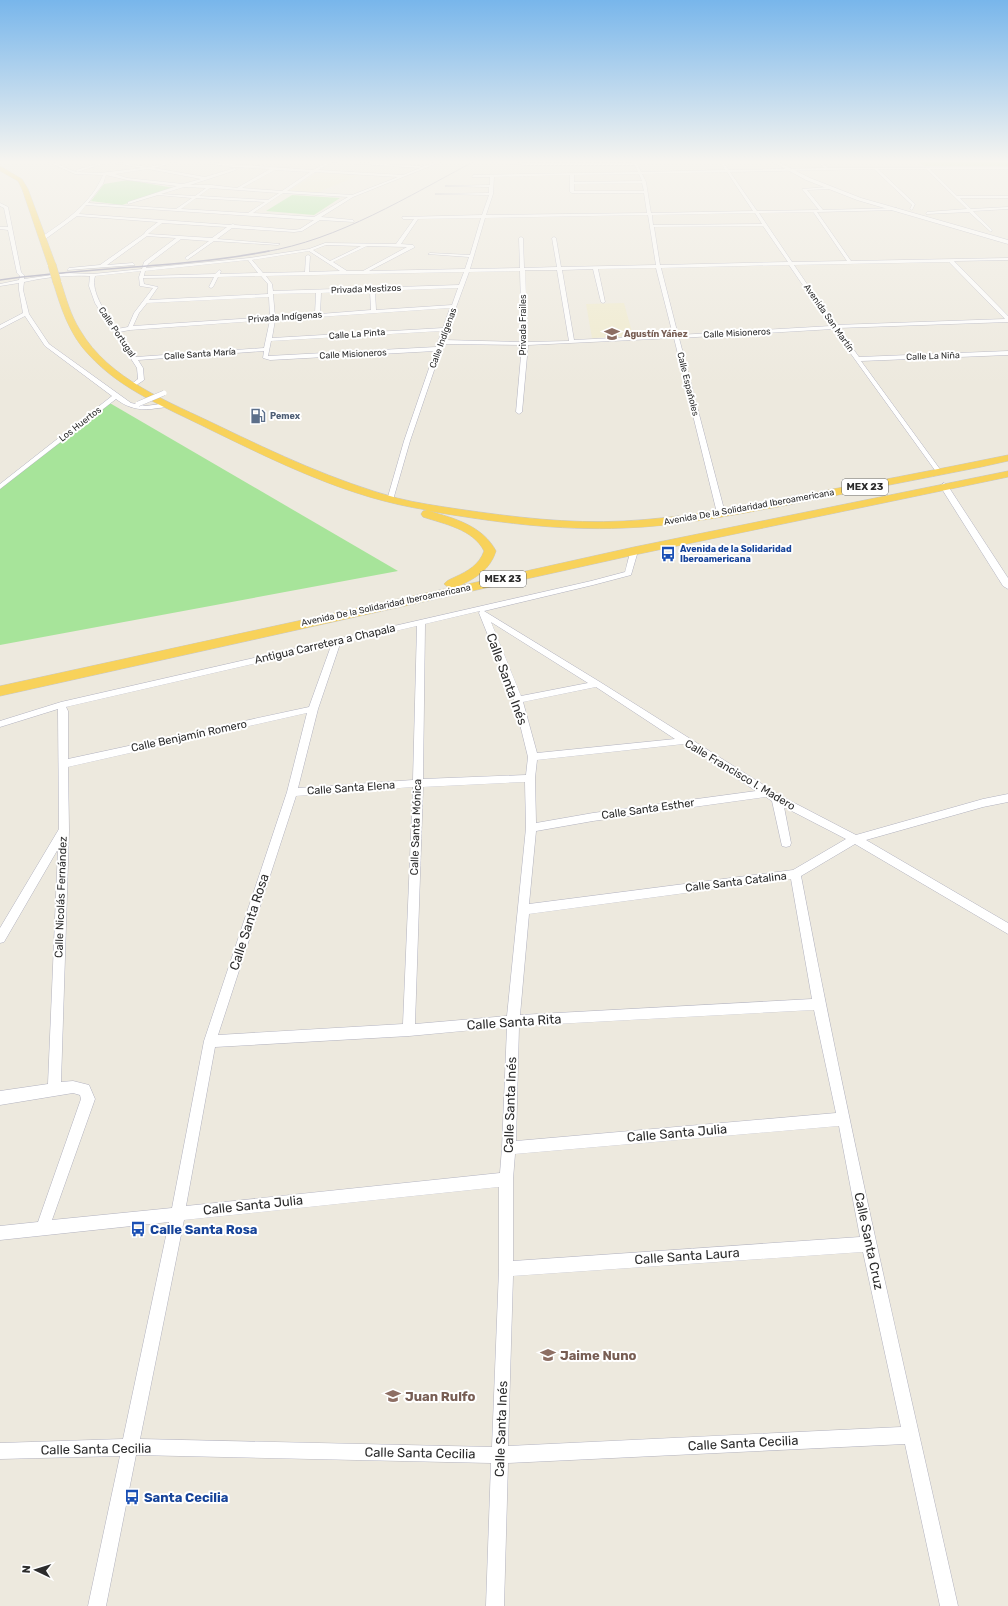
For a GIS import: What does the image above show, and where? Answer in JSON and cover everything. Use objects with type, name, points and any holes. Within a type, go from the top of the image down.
[{"type":"highway","name":"Avenida De la Solidaridad Iberoamericana","points":[[42,239],[71,321],[78,336],[106,366],[132,386],[167,405],[294,466],[351,488],[390,500],[502,519],[617,525],[649,523],[721,514],[1008,458]]},
{"type":"highway","name":"Avenida De la Solidaridad Iberoamericana","points":[[0,691],[634,551],[1008,474]]},
{"type":"highway","points":[[390,500],[480,536],[490,551],[484,564],[466,577],[413,599]]},
{"type":"street","points":[[12,236],[26,314],[47,345],[129,405],[137,409],[167,405]]},
{"type":"street","points":[[42,239],[46,236]]},
{"type":"street","points":[[102,266],[145,236]]},
{"type":"street","points":[[163,236],[278,244]]},
{"type":"street","points":[[186,259],[219,236]]},
{"type":"street","points":[[398,245],[404,236]]},
{"type":"street","name":"Calle Indígenas","points":[[390,500],[407,441],[438,349],[442,342],[445,329],[462,286],[478,236]]},
{"type":"street","name":"Calle Españoles","points":[[653,236],[658,266],[721,514]]},
{"type":"street","name":"Avenida San Martín","points":[[772,236],[834,327],[939,472]]},
{"type":"street","points":[[832,236],[850,262]]},
{"type":"street","points":[[987,236],[1008,242]]},
{"type":"street","points":[[130,328],[137,313],[147,302],[156,287],[142,285],[141,277],[146,263],[181,237]]},
{"type":"street","name":"Privada Frailes","points":[[518,412],[524,344],[520,238]]},
{"type":"street","points":[[554,238],[572,342]]},
{"type":"street","points":[[66,274],[93,275],[249,259],[310,250],[325,244],[413,246],[363,272]]},
{"type":"street","points":[[330,262],[367,245]]},
{"type":"street","points":[[310,250],[346,273]]},
{"type":"street","points":[[430,254],[471,256]]},
{"type":"street","points":[[307,273],[308,256]]},
{"type":"street","points":[[202,258],[209,258]]},
{"type":"street","points":[[141,277],[1008,258]]},
{"type":"street","points":[[180,260],[194,259]]},
{"type":"street","points":[[249,259],[270,284],[272,318],[269,340],[266,349]]},
{"type":"street","points":[[950,260],[1008,320]]},
{"type":"street","points":[[0,285],[20,276],[102,266],[160,262]]},
{"type":"street","points":[[210,287],[222,262]]},
{"type":"street","points":[[595,267],[603,302]]},
{"type":"street","points":[[20,276],[66,274],[121,268],[145,269]]},
{"type":"street","name":"Calle Portugal","points":[[93,275],[91,281],[92,289],[96,295],[97,303],[140,368],[141,380],[132,386]]},
{"type":"street","name":"Privada Mestizos","points":[[147,302],[318,291],[462,286]]},
{"type":"street","points":[[372,289],[374,311]]},
{"type":"street","points":[[317,315],[318,291]]},
{"type":"street","name":"Privada Indígenas","points":[[116,331],[130,328],[454,306]]},
{"type":"street","points":[[0,327],[26,314]]},
{"type":"street","name":"Calle Misioneros","points":[[442,342],[524,344],[834,327],[1008,320]]},
{"type":"street","points":[[0,321],[6,324]]},
{"type":"street","name":"Calle La Pinta","points":[[269,340],[445,329]]},
{"type":"street","name":"Calle Misioneros","points":[[266,349],[265,355],[268,358],[438,349]]},
{"type":"street","name":"Calle Santa María","points":[[135,359],[266,349]]},
{"type":"street","name":"Calle La Niña","points":[[858,360],[1008,353]]},
{"type":"street","points":[[138,404],[164,394]]},
{"type":"street","name":"Los Huertos","points":[[0,487],[116,396]]},
{"type":"street","points":[[944,486],[1008,586]]},
{"type":"street","name":"Antigua Carretera a Chapala","points":[[0,724],[61,705],[337,641],[481,612],[628,573],[634,551]]},
{"type":"street","name":"Calle Francisco I. Madero","points":[[481,612],[597,684],[766,793],[855,839],[1008,929]]},
{"type":"street","name":"Calle Santa Inés","points":[[481,612],[518,700],[533,757],[530,778],[531,828],[512,1021],[509,1148],[506,1179],[506,1269],[495,1606]]},
{"type":"street","name":"Calle Santa Mónica","points":[[409,1030],[418,783],[421,623]]},
{"type":"street","name":"Calle Santa Rosa","points":[[96,1606],[178,1213],[210,1041],[292,792],[313,709],[337,641]]},
{"type":"street","points":[[518,700],[597,684]]},
{"type":"street","name":"Calle Nicolás Fernández","points":[[54,1090],[64,830],[63,711],[61,705]]},
{"type":"street","name":"Calle Benjamín Romero","points":[[64,764],[313,709]]},
{"type":"street","points":[[533,757],[684,741]]},
{"type":"street","name":"Calle Santa Elena","points":[[292,792],[418,783],[530,778]]},
{"type":"street","name":"Calle Santa Esther","points":[[531,828],[593,817],[766,793]]},
{"type":"street","name":"Calle Santa Catalina","points":[[523,910],[795,874],[855,839],[983,803],[1008,798]]},
{"type":"street","points":[[777,799],[786,843]]},
{"type":"street","points":[[0,938],[64,830]]},
{"type":"street","name":"Calle Santa Cruz","points":[[795,874],[818,1004],[949,1606]]},
{"type":"street","name":"Calle Santa Rita","points":[[210,1041],[409,1030],[512,1021],[818,1004]]},
{"type":"street","points":[[0,1098],[73,1088],[84,1090],[88,1099],[43,1227]]},
{"type":"street","name":"Calle Santa Julia","points":[[509,1148],[844,1119]]},
{"type":"street","name":"Calle Santa Julia","points":[[0,1233],[43,1227],[506,1179]]},
{"type":"street","name":"Calle Santa Laura","points":[[506,1269],[869,1244]]},
{"type":"street","name":"Calle Santa Cecilia","points":[[0,1451],[129,1447],[500,1455],[911,1435]]},
{"type":"shaded area","points":[[624,303],[633,336],[592,338],[586,304]]},
{"type":"green space","points":[[108,402],[398,571],[0,645],[0,487]]},
{"type":"railway","points":[[267,251],[292,246],[324,236]]},
{"type":"railway","points":[[0,280],[67,272],[202,261],[267,251]]},
{"type":"place","name":"Agustín Yáñez","points":[[612,334]]},
{"type":"place","name":"Pemex","points":[[258,416]]},
{"type":"place","name":"Avenida de la Solidaridad Iberoamericana","points":[[668,554]]},
{"type":"place","name":"Calle Santa Rosa","points":[[138,1229]]},
{"type":"place","name":"Jaime Nuno","points":[[548,1355]]},
{"type":"place","name":"Juan Rulfo","points":[[393,1396]]},
{"type":"place","name":"Santa Cecilia","points":[[132,1497]]}]
